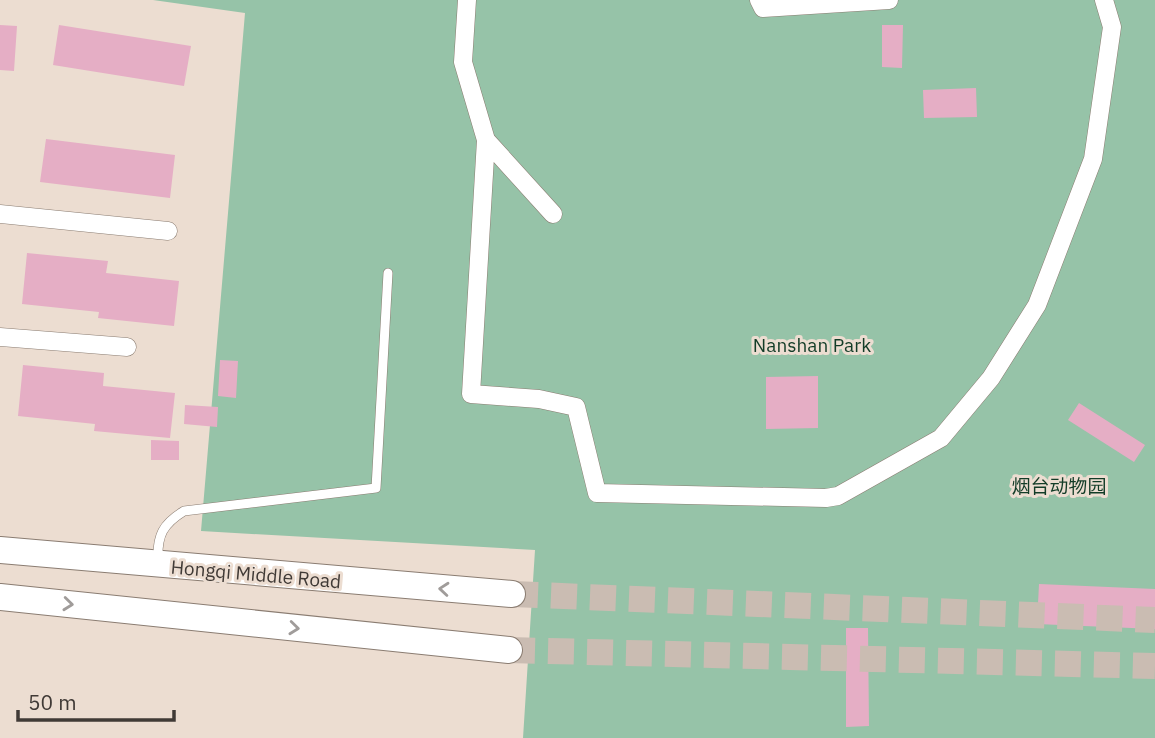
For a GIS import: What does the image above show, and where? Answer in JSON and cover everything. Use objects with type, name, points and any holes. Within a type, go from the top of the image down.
[{"type":"main road","name":"Hongqi Middle Road","points":[[0,550],[158,566],[512,594]]},
{"type":"main road","points":[[0,597],[509,650]]},
{"type":"street","points":[[467,0],[463,62],[486,140],[471,394],[539,400],[576,407],[597,493],[825,498],[838,496],[941,438],[991,378],[1037,305],[1093,159],[1112,27],[1104,0]]},
{"type":"street","points":[[760,0],[763,8],[890,0]]},
{"type":"street","points":[[486,140],[553,214]]},
{"type":"street","points":[[0,214],[168,231]]},
{"type":"street","points":[[0,337],[127,347]]},
{"type":"lane","points":[[158,566],[157,544],[165,523],[184,511],[376,488],[388,273]]},
{"type":"green space","name":"Nanshan Park","points":[[153,0],[1155,0],[1155,738],[523,738],[535,550],[201,531],[245,13]]},
{"type":"building","points":[[0,25],[17,26],[14,71],[0,70]]},
{"type":"building","points":[[59,25],[191,46],[184,86],[53,65]]},
{"type":"building","points":[[882,25],[903,25],[902,68],[882,67]]},
{"type":"building","points":[[976,88],[977,117],[924,118],[923,90]]},
{"type":"building","points":[[46,139],[175,155],[170,198],[40,182]]},
{"type":"building","points":[[27,253],[108,261],[106,273],[179,281],[174,326],[98,318],[99,312],[22,304]]},
{"type":"building","points":[[220,360],[238,361],[236,398],[218,396]]},
{"type":"building","points":[[23,365],[104,373],[103,386],[175,393],[170,438],[94,431],[95,424],[18,416]]},
{"type":"building","points":[[818,376],[818,428],[766,429],[766,377]]},
{"type":"building","points":[[1079,403],[1145,445],[1134,462],[1068,420]]},
{"type":"building","points":[[185,405],[218,407],[217,427],[184,424]]},
{"type":"building","points":[[151,440],[179,441],[179,460],[151,460]]},
{"type":"building","points":[[1039,584],[1155,589],[1155,629],[1037,624]]},
{"type":"building","points":[[846,628],[868,628],[869,726],[846,727]]},
{"type":"tunnel","points":[[512,594],[1155,620]]},
{"type":"tunnel","points":[[509,650],[1155,666]]},
{"type":"park label","name":"烟台动物园","points":[[1059,486]]}]
